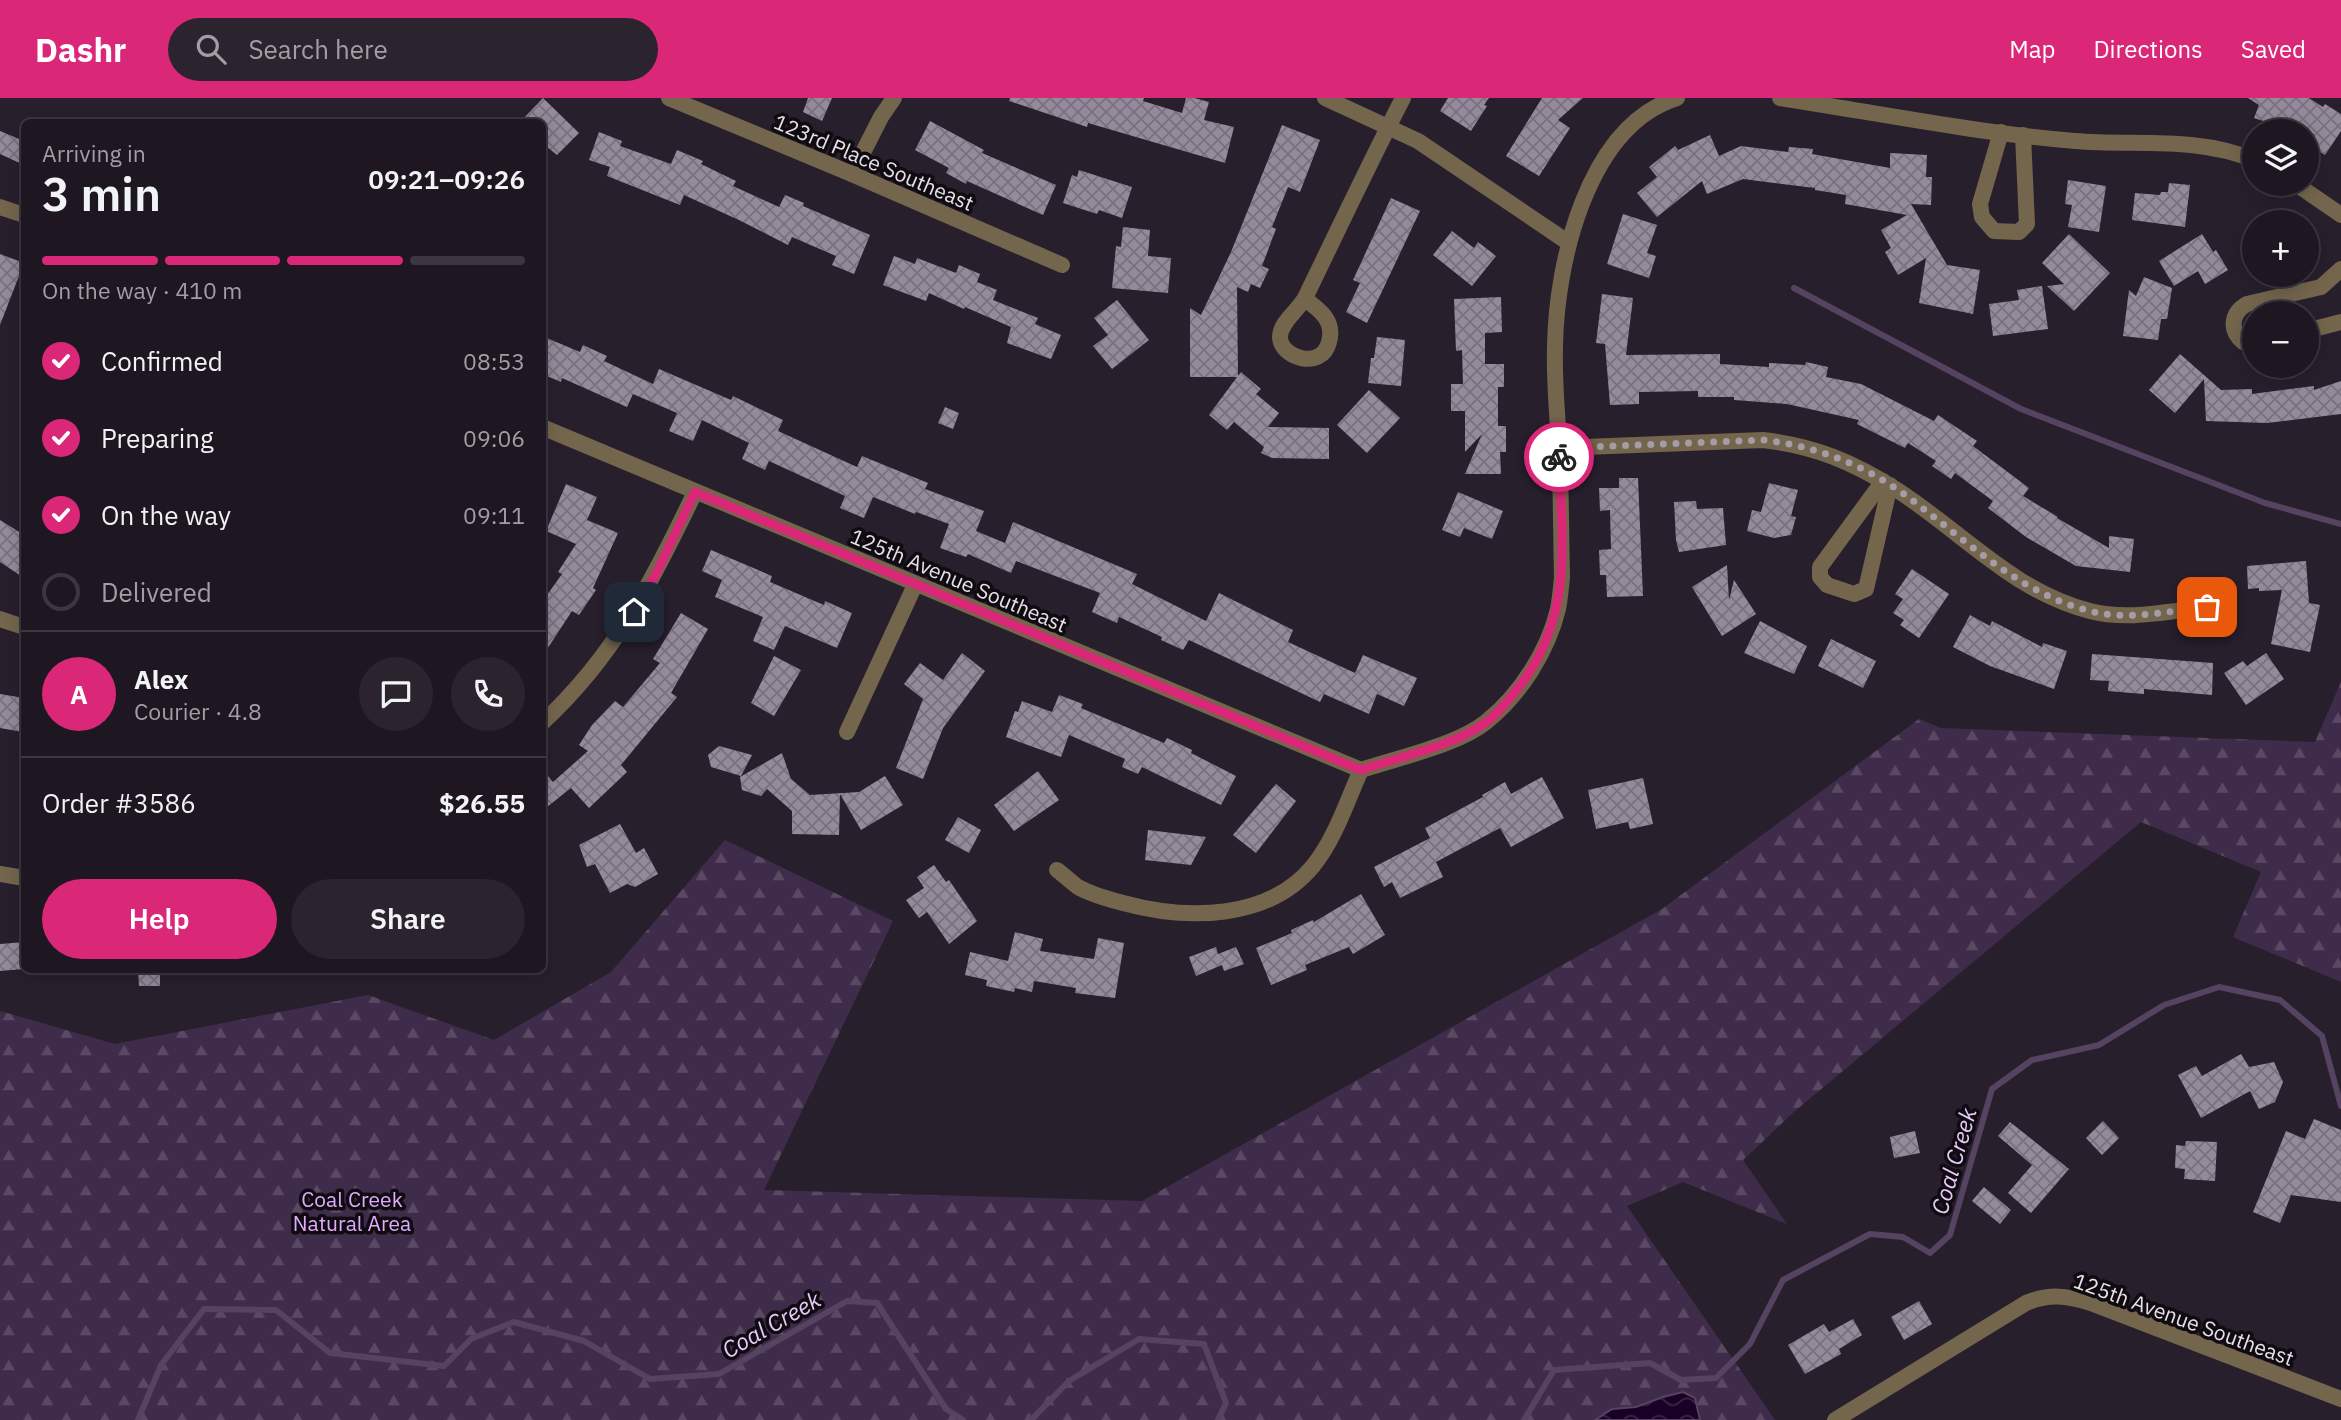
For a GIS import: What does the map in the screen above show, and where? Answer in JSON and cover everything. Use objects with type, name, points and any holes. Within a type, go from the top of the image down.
[{"type":"street","name":"123rd Place Southeast","points":[[669,98],[1062,265]]},
{"type":"street","points":[[852,174],[881,117],[894,98]]},
{"type":"street","points":[[1325,98],[1389,126],[1447,159],[1569,243]]},
{"type":"street","points":[[1305,299],[1364,173],[1403,98]]},
{"type":"street","points":[[1057,870],[1078,887],[1104,898],[1163,911],[1212,914],[1271,898],[1293,885],[1312,867],[1326,848],[1361,770],[1452,740],[1485,723],[1529,674],[1558,610],[1561,588],[1555,346],[1559,300],[1569,243],[1592,180],[1610,149],[1633,122],[1651,109],[1677,98]]},
{"type":"street","points":[[1780,98],[2023,135],[2078,141],[2202,145],[2242,155]]},
{"type":"street","points":[[2001,132],[1980,204],[1985,223],[1994,231],[2019,232],[2027,224],[2023,135]]},
{"type":"street","points":[[2313,196],[2341,215]]},
{"type":"street","points":[[0,207],[21,214]]},
{"type":"street","points":[[2260,301],[2321,287],[2341,270]]},
{"type":"street","points":[[2242,307],[2234,320],[2235,333],[2242,341]]},
{"type":"street","points":[[2319,328],[2341,323]]},
{"type":"street","name":"125th Avenue Southeast","points":[[546,429],[1361,770]]},
{"type":"street","points":[[1559,448],[1763,440],[1794,444],[1830,454],[1886,483],[2017,579],[2040,593],[2067,604],[2092,612],[2124,616],[2207,607]]},
{"type":"street","points":[[1886,483],[1866,589],[1854,594],[1827,585],[1820,577],[1819,567],[1886,483]]},
{"type":"street","points":[[546,719],[565,702],[605,655],[634,612],[656,574],[695,492]]},
{"type":"street","points":[[847,732],[915,584]]},
{"type":"street","points":[[0,619],[21,626]]},
{"type":"street","points":[[0,874],[21,878]]},
{"type":"street","name":"125th Avenue Southeast","points":[[1835,1420],[2026,1303],[2054,1294],[2091,1303],[2341,1399]]},
{"type":"green space","name":"Coal Creek Natural Area","points":[[2341,682],[2341,982],[2233,937],[2261,872],[2141,822],[1795,1111],[1743,1160],[1787,1224],[1683,1182],[1627,1206],[1775,1420],[0,1420],[0,1011],[115,1044],[368,995],[494,1040],[611,972],[725,840],[893,921],[764,1190],[1142,1201],[1662,909],[1919,719],[1941,728],[2315,742]]},
{"type":"water","points":[[1683,1392],[1695,1398],[1700,1420],[1595,1420],[1612,1409],[1636,1407]]},
{"type":"building","points":[[543,98],[579,133],[557,155],[546,146],[546,119],[523,119]]},
{"type":"building","points":[[808,98],[832,98],[822,121],[803,112]]},
{"type":"building","points":[[1010,98],[1144,98],[1143,101],[1182,113],[1186,98],[1194,98],[1209,102],[1204,120],[1234,127],[1225,163],[1088,123],[1087,127],[1009,101]]},
{"type":"building","points":[[1448,98],[1489,98],[1471,131],[1440,111]]},
{"type":"building","points":[[1542,98],[1583,98],[1558,120],[1570,128],[1539,176],[1506,156]]},
{"type":"building","points":[[2248,98],[2309,98],[2341,114],[2341,131],[2325,155],[2319,151],[2319,119],[2257,119],[2254,118],[2259,105]]},
{"type":"building","points":[[930,121],[984,150],[982,153],[1056,185],[1043,215],[967,181],[966,184],[946,173],[949,168],[915,150]]},
{"type":"building","points":[[1282,125],[1320,140],[1300,192],[1288,187],[1272,227],[1276,229],[1262,266],[1269,269],[1260,288],[1251,284],[1248,292],[1237,287],[1238,376],[1241,372],[1261,389],[1256,394],[1279,413],[1268,427],[1329,428],[1329,459],[1272,458],[1261,453],[1264,447],[1234,422],[1227,430],[1209,415],[1237,377],[1190,377],[1190,308],[1201,315],[1231,252]]},
{"type":"building","points":[[0,131],[21,140],[21,164],[0,154]]},
{"type":"building","points":[[599,132],[622,141],[620,146],[671,164],[677,150],[703,161],[701,164],[736,181],[733,186],[779,207],[785,195],[804,203],[803,206],[870,235],[854,274],[832,265],[836,256],[792,237],[788,245],[684,195],[680,205],[607,176],[610,167],[589,160]]},
{"type":"building","points":[[1710,135],[1719,156],[1741,146],[1788,152],[1789,147],[1813,149],[1812,154],[1890,168],[1890,153],[1927,155],[1926,177],[1932,177],[1931,205],[1911,204],[1947,265],[1980,270],[1973,314],[1919,303],[1926,258],[1898,275],[1885,252],[1891,248],[1881,230],[1907,215],[1845,204],[1846,195],[1815,188],[1743,179],[1707,194],[1702,181],[1657,217],[1637,193],[1657,177],[1649,167],[1675,146],[1678,150]]},
{"type":"building","points":[[1079,170],[1132,187],[1122,218],[1099,210],[1097,214],[1063,203],[1072,175],[1077,177]]},
{"type":"building","points":[[2068,180],[2106,186],[2099,232],[2068,227],[2072,205],[2065,204]]},
{"type":"building","points":[[2169,183],[2190,185],[2185,227],[2132,220],[2135,193],[2160,195],[2161,192],[2168,192]]},
{"type":"building","points":[[1391,198],[1420,211],[1367,323],[1346,312],[1360,283],[1353,280]]},
{"type":"building","points":[[1623,214],[1657,225],[1647,253],[1656,256],[1649,278],[1607,264]]},
{"type":"building","points":[[1123,227],[1150,230],[1148,256],[1171,258],[1168,293],[1112,288],[1116,246],[1121,247]]},
{"type":"building","points":[[1452,231],[1474,248],[1478,242],[1496,256],[1472,286],[1433,255]]},
{"type":"building","points":[[2069,234],[2110,273],[2074,311],[2047,286],[2064,284],[2042,263]]},
{"type":"building","points":[[2202,234],[2228,270],[2205,284],[2198,271],[2174,286],[2159,261]]},
{"type":"building","points":[[0,254],[21,262],[21,271],[0,325]]},
{"type":"building","points":[[894,256],[915,264],[917,258],[956,273],[959,265],[980,274],[977,282],[997,290],[993,300],[1038,318],[1035,324],[1061,335],[1051,359],[1007,343],[1011,327],[929,293],[926,301],[883,285]]},
{"type":"building","points":[[2144,277],[2172,288],[2167,319],[2161,319],[2158,340],[2123,336],[2129,290],[2136,296]]},
{"type":"building","points":[[2042,286],[2048,329],[1993,336],[1989,304],[2019,300],[2017,290]]},
{"type":"building","points":[[1602,294],[1633,298],[1626,355],[1720,354],[1720,364],[1769,367],[1769,363],[1805,365],[1806,362],[1828,367],[1826,377],[1861,384],[1934,421],[1938,415],[1977,441],[1973,446],[2029,488],[2023,496],[2057,518],[2109,548],[2109,536],[2134,539],[2130,572],[2076,566],[2026,537],[1988,508],[1993,501],[1955,473],[1951,479],[1932,466],[1936,461],[1908,443],[1905,448],[1857,424],[1859,420],[1787,404],[1734,400],[1734,397],[1698,397],[1698,391],[1639,392],[1639,404],[1610,405],[1605,344],[1596,343]]},
{"type":"building","points":[[1501,297],[1502,332],[1485,333],[1485,364],[1504,364],[1504,387],[1498,387],[1498,426],[1506,426],[1506,452],[1500,452],[1501,474],[1465,474],[1482,434],[1465,452],[1465,411],[1451,411],[1451,384],[1463,384],[1462,350],[1456,351],[1454,299]]},
{"type":"building","points":[[1117,300],[1149,340],[1112,369],[1093,346],[1108,335],[1094,318]]},
{"type":"building","points":[[1377,337],[1405,340],[1401,386],[1368,383]]},
{"type":"building","points":[[546,338],[580,352],[583,345],[607,356],[604,361],[653,384],[659,369],[731,400],[733,396],[783,420],[778,431],[857,467],[862,456],[928,483],[925,489],[984,511],[976,531],[1005,543],[1013,522],[1137,574],[1132,584],[1206,621],[1219,593],[1293,630],[1288,642],[1355,673],[1363,655],[1417,678],[1404,706],[1377,694],[1369,714],[1324,694],[1320,702],[1189,640],[1183,650],[1119,617],[1117,623],[1092,612],[1100,593],[1016,561],[1011,573],[968,554],[966,557],[940,548],[949,524],[873,497],[864,518],[840,508],[845,496],[769,461],[765,470],[742,459],[749,443],[702,420],[693,441],[669,431],[677,413],[633,394],[627,407],[562,378],[561,382],[546,376]]},
{"type":"building","points":[[2180,354],[2221,390],[2252,389],[2252,394],[2314,386],[2314,390],[2341,381],[2341,414],[2267,423],[2206,421],[2204,379],[2175,413],[2149,390]]},
{"type":"building","points":[[1369,390],[1400,418],[1367,453],[1337,425]]},
{"type":"building","points":[[945,407],[959,413],[953,429],[938,423]]},
{"type":"building","points":[[1619,478],[1638,478],[1643,596],[1607,597],[1606,575],[1600,575],[1599,550],[1611,549],[1610,510],[1600,511],[1599,488],[1619,488]]},
{"type":"building","points":[[1769,483],[1798,490],[1791,516],[1796,517],[1791,535],[1774,538],[1747,531],[1752,510],[1761,512]]},
{"type":"building","points":[[566,484],[597,497],[587,520],[618,533],[593,588],[596,590],[579,615],[572,611],[546,651],[546,596],[562,574],[558,572],[576,544],[546,531]]},
{"type":"building","points":[[1458,492],[1503,511],[1492,539],[1464,528],[1460,537],[1442,530]]},
{"type":"building","points":[[1696,501],[1697,509],[1723,508],[1726,545],[1679,552],[1674,502]]},
{"type":"building","points":[[0,520],[21,533],[21,576],[0,562]]},
{"type":"building","points":[[711,550],[772,576],[770,582],[824,605],[825,601],[852,613],[837,648],[785,626],[774,650],[753,641],[763,617],[715,597],[722,580],[702,571]]},
{"type":"building","points":[[2306,561],[2309,603],[2320,605],[2310,652],[2271,644],[2282,590],[2248,589],[2247,566]]},
{"type":"building","points":[[1727,565],[1729,600],[1734,580],[1756,614],[1722,636],[1692,587]]},
{"type":"building","points":[[1912,569],[1949,594],[1919,638],[1900,625],[1904,620],[1893,613],[1903,599],[1895,594]]},
{"type":"building","points":[[681,613],[708,629],[671,693],[677,697],[621,765],[627,772],[589,808],[571,788],[546,808],[546,774],[553,782],[588,751],[579,745],[592,725],[615,701],[623,707],[660,663],[653,659]]},
{"type":"building","points":[[1970,615],[1990,626],[1992,621],[2042,647],[2043,643],[2067,651],[2054,689],[1990,666],[1953,647]]},
{"type":"building","points":[[1760,621],[1807,646],[1794,674],[1744,653]]},
{"type":"building","points":[[1831,639],[1876,661],[1863,688],[1818,666]]},
{"type":"building","points":[[962,653],[985,671],[943,728],[923,779],[896,768],[923,699],[904,684],[920,663],[943,680]]},
{"type":"building","points":[[2266,653],[2284,679],[2246,705],[2224,673],[2243,661],[2247,666]]},
{"type":"building","points":[[2092,654],[2213,663],[2212,695],[2144,689],[2144,694],[2108,691],[2109,681],[2090,680]]},
{"type":"building","points":[[774,656],[801,670],[774,716],[751,703]]},
{"type":"building","points":[[0,694],[21,698],[21,732],[0,728]]},
{"type":"building","points":[[1059,695],[1083,704],[1081,708],[1164,743],[1167,738],[1236,776],[1221,805],[1142,767],[1138,774],[1122,767],[1125,759],[1069,735],[1061,757],[1006,737],[1015,711],[1018,712],[1022,701],[1052,712]]},
{"type":"building","points":[[719,746],[752,755],[741,776],[711,767],[708,755]]},
{"type":"building","points":[[782,753],[791,779],[810,795],[859,792],[885,776],[903,805],[861,830],[840,794],[839,835],[792,834],[792,811],[767,789],[761,796],[742,790],[740,777]]},
{"type":"building","points":[[1038,771],[1059,800],[1014,831],[994,805]]},
{"type":"building","points":[[1542,777],[1564,818],[1511,847],[1500,828],[1436,862],[1443,877],[1400,898],[1392,882],[1384,887],[1374,867],[1430,838],[1425,828],[1505,782],[1511,794]]},
{"type":"building","points":[[1643,778],[1653,824],[1630,829],[1628,822],[1596,829],[1588,790]]},
{"type":"building","points":[[1276,784],[1296,801],[1256,853],[1233,835]]},
{"type":"building","points":[[958,817],[981,830],[969,853],[945,840]]},
{"type":"building","points":[[620,824],[636,853],[644,848],[658,874],[635,887],[627,884],[610,893],[595,864],[587,867],[579,845]]},
{"type":"building","points":[[1148,830],[1206,837],[1191,865],[1145,860]]},
{"type":"building","points":[[934,865],[946,882],[949,880],[977,921],[949,944],[927,912],[919,918],[906,900],[924,888],[917,877]]},
{"type":"building","points":[[1361,894],[1385,935],[1353,954],[1349,947],[1305,965],[1307,970],[1271,985],[1256,948],[1292,933],[1291,930],[1313,920],[1314,922]]},
{"type":"building","points":[[1015,932],[1043,939],[1040,951],[1094,959],[1098,938],[1124,943],[1115,998],[1075,993],[1076,988],[1034,981],[1032,992],[1015,988],[1014,992],[986,986],[987,980],[965,975],[970,952],[1008,961]]},
{"type":"building","points":[[21,942],[21,969],[0,971],[0,944]]},
{"type":"building","points":[[1216,947],[1218,954],[1236,947],[1244,964],[1224,971],[1222,965],[1196,976],[1189,957]]},
{"type":"building","points":[[138,973],[160,973],[160,986],[139,986]]},
{"type":"building","points":[[2241,1054],[2249,1067],[2274,1062],[2283,1082],[2275,1102],[2259,1109],[2250,1091],[2201,1118],[2178,1075],[2196,1066],[2202,1076]]},
{"type":"building","points":[[2314,1119],[2341,1130],[2341,1202],[2291,1195],[2280,1223],[2253,1212],[2286,1131],[2305,1139]]},
{"type":"building","points":[[2103,1121],[2119,1138],[2102,1155],[2086,1138]]},
{"type":"building","points":[[2010,1122],[2069,1169],[2031,1213],[2008,1193],[2032,1165],[1998,1136]]},
{"type":"building","points":[[1915,1131],[1920,1153],[1894,1158],[1890,1137]]},
{"type":"building","points":[[2186,1141],[2217,1142],[2215,1181],[2184,1179],[2185,1169],[2175,1168],[2176,1145],[2185,1146]]},
{"type":"building","points":[[1984,1187],[2011,1210],[2000,1224],[1972,1201]]},
{"type":"building","points":[[1919,1301],[1932,1324],[1904,1340],[1891,1317]]},
{"type":"building","points":[[1853,1319],[1862,1335],[1839,1349],[1841,1354],[1805,1374],[1788,1345],[1824,1324],[1829,1332]]},
{"type":"waterway","points":[[1794,288],[2021,409],[2265,503],[2341,524]]},
{"type":"waterway","name":"Coal Creek","points":[[1524,1420],[1554,1370],[1650,1363],[1681,1380],[1716,1378],[1750,1344],[1783,1280],[1870,1234],[1903,1237],[1930,1253],[1950,1235],[1992,1089],[2032,1060],[2099,1045],[2164,1005],[2219,987],[2280,1000],[2322,1036],[2341,1106]]},
{"type":"waterway","name":"Coal Creek","points":[[138,1420],[161,1365],[204,1309],[276,1310],[330,1353],[444,1366],[471,1339],[514,1322],[584,1341],[650,1379],[719,1374],[847,1301],[877,1303],[946,1409],[963,1420]]},
{"type":"waterway","name":"Coal Creek","points":[[1031,1420],[1069,1381],[1139,1339],[1204,1344],[1226,1403],[1218,1420]]},
{"type":"way so far","points":[[1559,457],[1559,448],[1763,440],[1794,444],[1830,454],[1890,485],[2017,579],[2040,593],[2067,604],[2092,612],[2124,616],[2207,607]]},
{"type":"route","points":[[634,612],[656,574],[695,492],[1361,770],[1452,740],[1485,723],[1529,674],[1558,610],[1562,577],[1559,457]]}]
